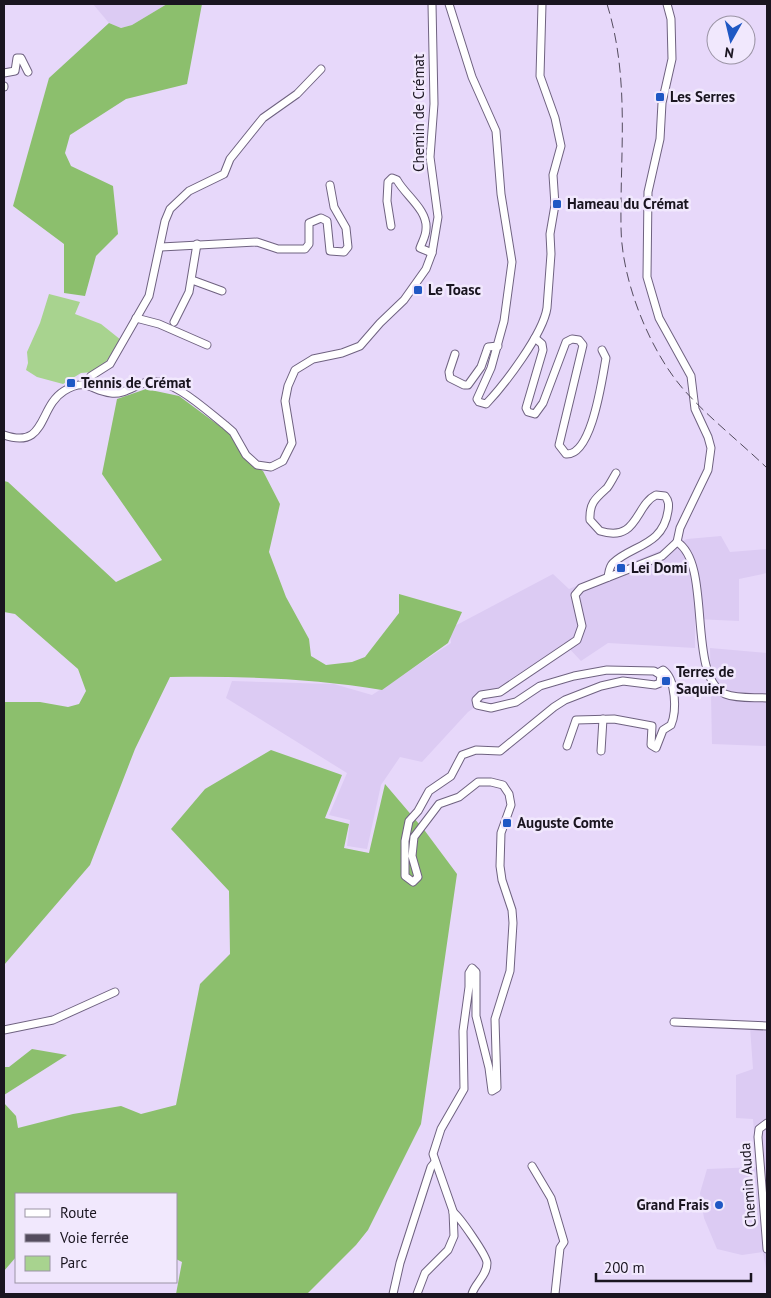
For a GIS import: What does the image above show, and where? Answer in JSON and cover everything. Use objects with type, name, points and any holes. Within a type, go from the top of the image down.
[{"type":"street","name":"Chemin de Crémat","points":[[84,385],[116,393],[147,382],[168,384],[233,432],[252,461],[265,467],[276,466],[287,456],[292,443],[286,401],[288,386],[295,370],[313,359],[342,353],[360,346],[380,322],[398,307],[413,290],[426,269],[432,253],[438,212],[430,157],[434,104],[432,4]]},
{"type":"street","points":[[449,4],[472,77],[487,106],[497,137],[501,194],[512,262],[508,303],[498,346],[491,368],[477,399],[482,404],[489,400],[535,338],[546,317],[551,254],[550,234],[555,205],[552,175],[561,146],[555,118],[540,76],[542,4]]},
{"type":"street","points":[[567,746],[576,720],[603,719],[652,726],[651,745],[656,748],[663,730],[671,725],[676,702],[668,674],[663,670],[658,673],[645,670],[597,671],[548,683],[522,700],[498,707],[486,708],[477,705],[476,700],[478,696],[500,692],[577,640],[582,626],[576,593],[581,588],[662,556],[677,544],[680,528],[708,470],[711,452],[708,437],[695,409],[691,376],[659,318],[647,277],[648,192],[660,138],[662,103],[672,59],[671,19],[667,4]]},
{"type":"street","points":[[4,72],[15,71],[15,60],[21,58],[25,62],[28,72]]},
{"type":"street","points":[[4,435],[18,438],[31,435],[40,428],[51,405],[60,394],[74,386],[84,385],[91,376],[110,364],[150,296],[165,221],[170,209],[189,191],[224,174],[230,159],[262,118],[297,94],[321,69]]},
{"type":"street","points":[[391,226],[387,192],[388,182],[392,178],[397,180],[400,188],[422,213],[426,227],[420,248],[432,253]]},
{"type":"street","points":[[161,247],[257,242],[278,250],[305,249],[309,244],[309,223],[321,218],[327,221],[330,251],[346,251],[348,247],[346,228],[334,207],[330,185]]},
{"type":"street","points":[[174,322],[189,292],[197,244]]},
{"type":"street","points":[[192,280],[222,291]]},
{"type":"street","points":[[136,318],[158,324],[207,345]]},
{"type":"street","points":[[535,338],[542,344],[543,350],[526,408],[528,412],[535,414],[543,403],[566,342],[572,339],[579,340],[583,345],[558,445],[566,454],[573,455],[578,451],[590,427],[606,358],[602,350]]},
{"type":"street","points":[[455,354],[449,372],[450,378],[468,385],[481,367],[488,348],[498,346]]},
{"type":"street","points":[[608,577],[608,570],[614,562],[640,548],[657,534],[667,514],[669,504],[665,496],[656,495],[628,529],[618,533],[600,531],[590,520],[591,508],[600,492],[607,488],[616,473]]},
{"type":"street","points":[[677,544],[688,556],[694,578],[700,630],[712,682],[721,691],[732,696],[767,698]]},
{"type":"street","points":[[417,1294],[425,1274],[451,1243],[455,1229],[453,1211],[435,1162],[434,1151],[439,1134],[464,1089],[464,1025],[469,973],[472,968],[476,972],[476,1016],[490,1068],[490,1087],[492,1091],[497,1088],[495,1019],[510,971],[513,923],[512,910],[502,880],[499,843],[510,808],[510,798],[502,785],[485,782],[474,784],[463,794],[439,804],[414,837],[412,856],[418,877],[413,882],[405,876],[405,841],[409,821],[418,811],[429,790],[448,780],[462,755],[468,752],[500,751],[564,700],[614,682],[633,681],[658,685],[662,679],[658,673]]},
{"type":"street","points":[[601,751],[603,719]]},
{"type":"street","points":[[4,1030],[53,1020],[115,992]]},
{"type":"street","points":[[674,1022],[767,1026]]},
{"type":"street","name":"Chemin Auda","points":[[767,1123],[759,1129],[758,1137],[767,1249]]},
{"type":"street","points":[[393,1294],[400,1263],[431,1167],[435,1162]]},
{"type":"street","points":[[532,1166],[551,1198],[564,1242],[560,1248],[555,1294]]},
{"type":"street","points":[[453,1211],[485,1254],[487,1263],[484,1276],[472,1294]]},
{"type":"shaded area","points":[[93,4],[167,4],[132,25],[121,28],[109,23]]},
{"type":"shaded area","points":[[721,536],[730,552],[767,549],[767,573],[739,579],[739,621],[695,619],[695,648],[608,643],[581,661],[564,643],[468,712],[422,762],[400,757],[381,785],[367,849],[347,846],[350,820],[329,815],[347,773],[226,698],[232,681],[334,684],[372,695],[451,643],[449,629],[553,574],[569,589],[687,539]]},
{"type":"shaded area","points":[[710,648],[767,653],[767,746],[712,744]]},
{"type":"shaded area","points":[[750,1027],[767,1028],[767,1274],[763,1252],[742,1255],[717,1249],[704,1218],[700,1193],[707,1169],[757,1167],[753,1119],[736,1118],[736,1075],[753,1069]]},
{"type":"green space","points":[[167,4],[202,4],[187,84],[126,99],[70,135],[65,153],[71,166],[113,186],[118,234],[96,256],[85,296],[64,293],[64,244],[13,206],[49,78],[109,23],[121,28],[132,25]]},
{"type":"green space","points":[[49,294],[80,302],[75,314],[101,324],[121,340],[103,366],[94,372],[81,373],[63,384],[37,377],[26,370],[28,363],[27,352],[40,323]]},
{"type":"green space","points":[[146,389],[179,396],[229,433],[245,459],[263,471],[280,504],[269,552],[286,597],[309,639],[311,656],[326,665],[352,662],[365,657],[399,613],[399,594],[462,612],[448,643],[382,690],[330,683],[277,679],[170,677],[135,749],[90,865],[4,965],[4,702],[40,702],[68,707],[79,704],[86,691],[78,669],[15,614],[4,612],[4,481],[8,482],[116,582],[162,560],[102,474],[117,399]]},
{"type":"green space","points":[[271,750],[342,775],[325,818],[349,824],[344,848],[369,853],[385,784],[425,831],[457,874],[421,1124],[368,1230],[356,1245],[307,1294],[176,1294],[182,1262],[178,1260],[178,1193],[15,1193],[15,1258],[4,1271],[4,1103],[16,1116],[18,1128],[73,1114],[121,1106],[141,1114],[176,1105],[200,984],[230,954],[229,891],[171,829],[205,789]]},
{"type":"green space","points":[[32,1049],[67,1055],[4,1095],[4,1067],[9,1067]]},
{"type":"railway","points":[[607,4],[619,59],[621,87],[622,247],[639,313],[659,355],[684,390],[767,468]]},
{"type":"place","name":"Les Serres","points":[[660,97]]},
{"type":"place","name":"Hameau du Crémat","points":[[557,204]]},
{"type":"place","name":"Le Toasc","points":[[418,290]]},
{"type":"place","name":"Tennis de Crémat","points":[[71,383]]},
{"type":"place","name":"Lei Domi","points":[[621,568]]},
{"type":"place","name":"Terres de Saquier","points":[[666,681]]},
{"type":"place","name":"Auguste Comte","points":[[507,823]]},
{"type":"place","name":"Grand Frais","points":[[719,1205]]}]
